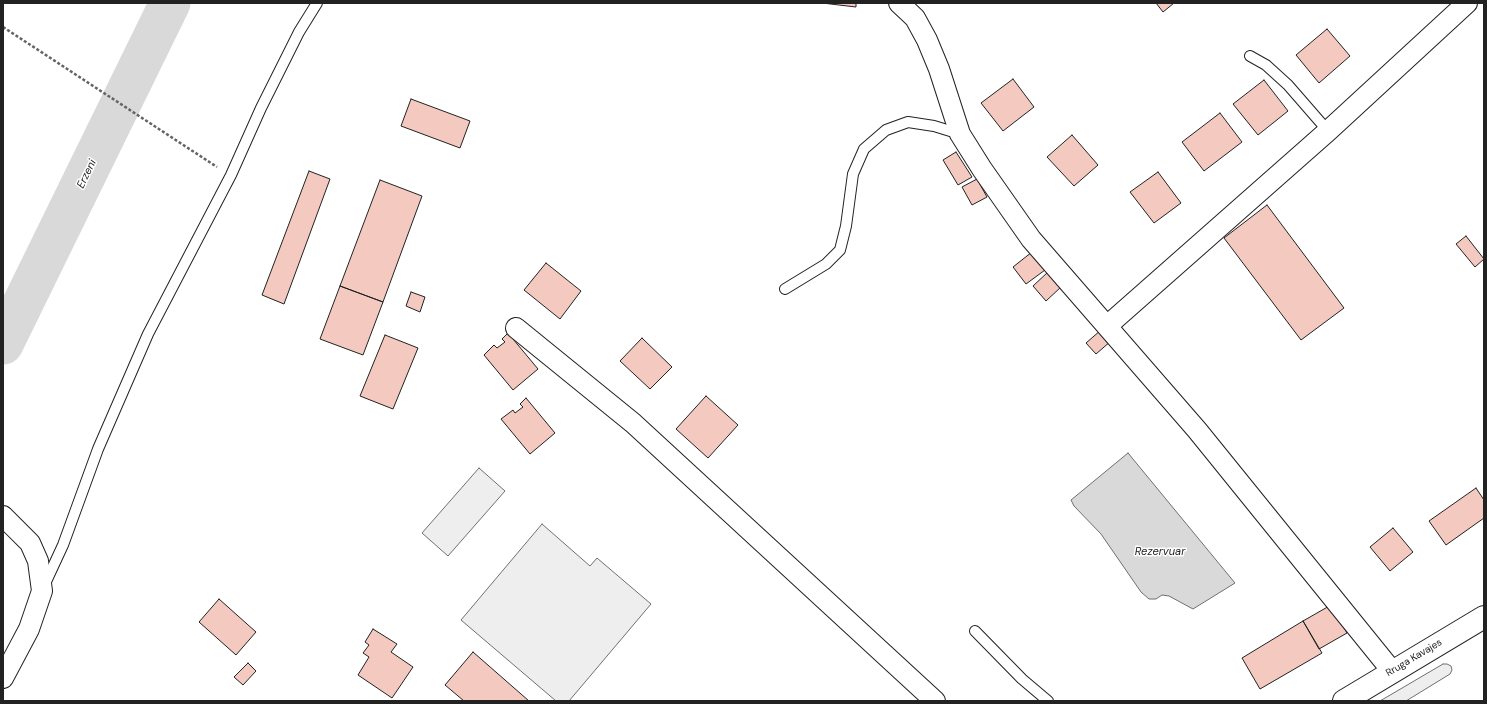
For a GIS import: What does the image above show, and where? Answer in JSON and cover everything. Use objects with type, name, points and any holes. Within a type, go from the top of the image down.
[{"type":"main road","name":"Rruga Kavajes","points":[[1344,701],[1484,617]]},
{"type":"street","points":[[899,3],[915,18],[927,40],[939,69],[960,134],[982,170],[1031,239],[1217,455],[1392,671]]},
{"type":"street","points":[[1107,326],[1328,131],[1467,3]]},
{"type":"street","points":[[516,328],[633,423],[935,701]]},
{"type":"street","points":[[3,516],[30,543],[38,561],[42,591],[30,629],[3,678]]},
{"type":"lane","points":[[42,591],[63,545],[98,449],[148,334],[231,175],[261,108],[299,32],[317,3]]},
{"type":"lane","points":[[1250,56],[1266,65],[1288,85],[1328,131]]},
{"type":"lane","points":[[785,289],[826,264],[840,250],[846,226],[853,174],[864,149],[886,130],[908,122],[934,126],[960,134]]},
{"type":"lane","points":[[975,631],[1022,678],[1048,701]]},
{"type":"path","points":[[3,27],[221,170]]},
{"type":"shaded area","points":[[479,468],[505,491],[448,556],[422,533]]},
{"type":"shaded area","points":[[542,524],[590,566],[597,558],[651,604],[569,701],[556,701],[461,620]]},
{"type":"shaded area","points":[[1443,664],[1451,666],[1452,670],[1450,674],[1406,701],[1380,701]]},
{"type":"water","name":"Rezervuar","points":[[1128,453],[1235,583],[1193,609],[1169,596],[1162,595],[1156,599],[1149,599],[1141,592],[1101,534],[1074,506],[1071,500]]},
{"type":"building","points":[[822,3],[856,3],[856,7]]},
{"type":"building","points":[[1156,3],[1174,3],[1163,12]]},
{"type":"building","points":[[1327,29],[1350,56],[1319,83],[1296,55]]},
{"type":"building","points":[[1013,79],[1034,107],[1003,131],[981,103]]},
{"type":"building","points":[[1264,80],[1288,111],[1258,135],[1233,104]]},
{"type":"building","points":[[411,99],[470,121],[460,148],[401,126]]},
{"type":"building","points":[[1220,113],[1242,142],[1204,171],[1182,142]]},
{"type":"building","points":[[1072,135],[1098,165],[1074,186],[1047,157]]},
{"type":"building","points":[[956,152],[972,177],[958,185],[943,160]]},
{"type":"building","points":[[309,171],[330,179],[284,304],[262,295]]},
{"type":"building","points":[[1158,172],[1181,203],[1154,223],[1130,192]]},
{"type":"building","points":[[977,179],[987,197],[972,205],[962,187]]},
{"type":"building","points":[[380,180],[422,196],[383,302],[340,286]]},
{"type":"building","points":[[1267,205],[1344,308],[1301,340],[1224,238]]},
{"type":"building","points":[[1466,236],[1484,259],[1475,267],[1456,244]]},
{"type":"building","points":[[1032,252],[1045,270],[1026,284],[1013,267]]},
{"type":"building","points":[[546,263],[581,291],[560,319],[524,290]]},
{"type":"building","points":[[1048,272],[1061,287],[1046,301],[1033,286]]},
{"type":"building","points":[[340,286],[383,302],[363,355],[320,339]]},
{"type":"building","points":[[411,292],[425,297],[420,312],[406,306]]},
{"type":"building","points":[[1101,330],[1111,341],[1096,354],[1086,343]]},
{"type":"building","points":[[508,333],[538,369],[513,390],[484,355],[494,345],[497,348],[505,342],[502,339]]},
{"type":"building","points":[[385,335],[418,348],[393,409],[360,396]]},
{"type":"building","points":[[642,338],[672,367],[650,389],[620,361]]},
{"type":"building","points":[[706,396],[738,425],[708,458],[676,429]]},
{"type":"building","points":[[526,398],[555,433],[530,454],[501,419],[513,410],[515,413],[523,407],[520,404]]},
{"type":"building","points":[[1476,488],[1484,500],[1484,518],[1446,545],[1429,521]]},
{"type":"building","points":[[1393,528],[1413,552],[1390,571],[1370,547]]},
{"type":"building","points":[[219,599],[256,632],[236,655],[199,622]]},
{"type":"building","points":[[1331,605],[1347,633],[1319,649],[1303,621]]},
{"type":"building","points":[[1303,621],[1322,653],[1260,689],[1242,658]]},
{"type":"building","points":[[373,629],[397,644],[391,652],[413,667],[392,698],[358,675],[369,657],[363,653],[369,645],[365,642]]},
{"type":"building","points":[[473,652],[529,701],[464,701],[445,685]]},
{"type":"building","points":[[248,663],[256,671],[243,685],[234,677]]},
{"type":"waterway","name":"Erzeni","points":[[3,344],[170,3]]}]
